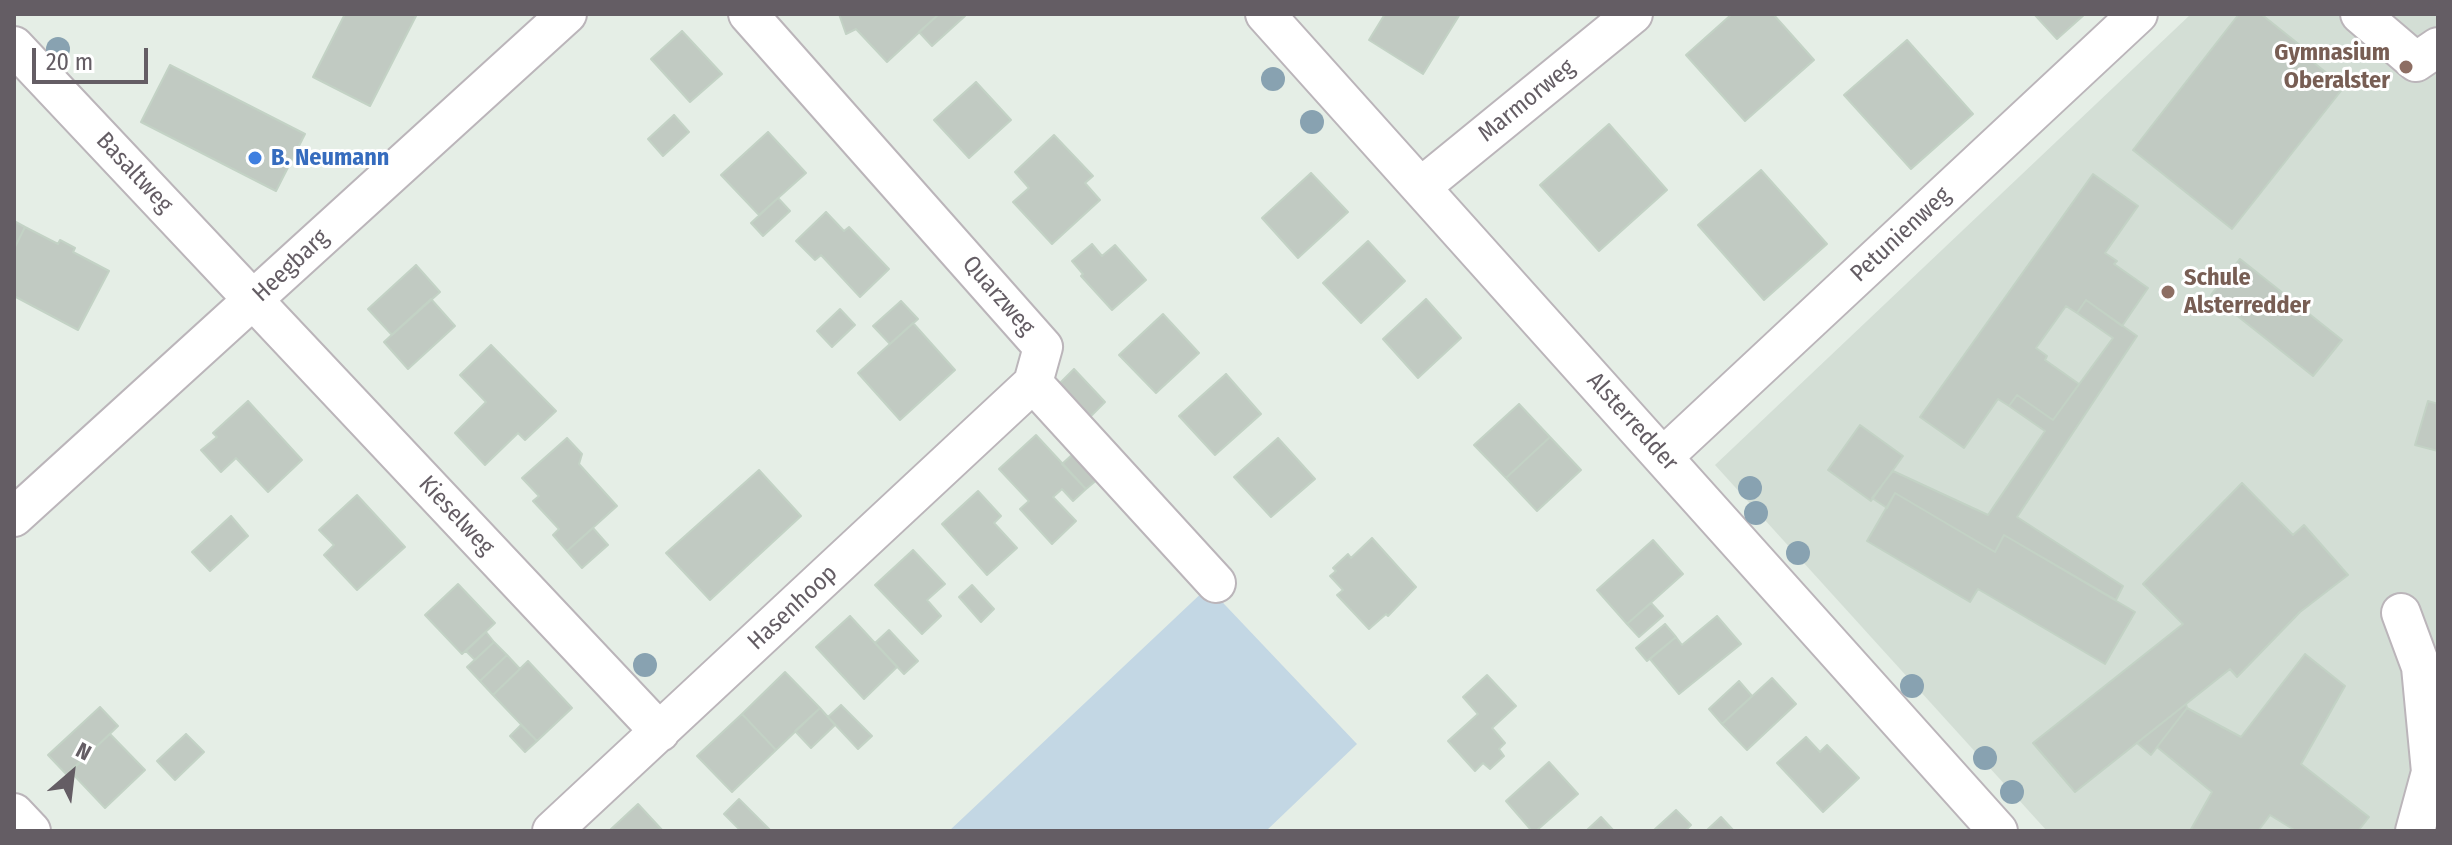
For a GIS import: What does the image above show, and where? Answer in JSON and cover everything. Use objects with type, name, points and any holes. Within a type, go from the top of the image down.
[{"type":"street","name":"Heegbarg","points":[[14,517],[567,14]]},
{"type":"street","name":"Quarzweg","points":[[748,14],[1043,347],[1033,383]]},
{"type":"street","name":"Alsterredder","points":[[1265,14],[1998,831]]},
{"type":"street","name":"Marmorweg","points":[[1421,187],[1633,14]]},
{"type":"street","name":"Petunienweg","points":[[1663,457],[2138,14]]},
{"type":"street","points":[[2360,14],[2416,62],[2438,47]]},
{"type":"street","name":"Basaltweg","points":[[14,46],[253,300]]},
{"type":"street","name":"Kieselweg","points":[[253,300],[660,732]]},
{"type":"street","points":[[1033,383],[1216,583]]},
{"type":"street","name":"Hasenhoop","points":[[552,831],[1033,383]]},
{"type":"street","points":[[2401,613],[2421,667],[2432,716],[2431,772],[2415,831]]},
{"type":"street","points":[[14,813],[31,831]]},
{"type":"shaded area","name":"Schule Alsterredder","points":[[2191,14],[2438,14],[2438,831],[2047,831],[1715,465]]},
{"type":"shaded area","points":[[1208,587],[1357,744],[1266,831],[949,831]]},
{"type":"building","points":[[345,14],[417,14],[370,106],[313,77]]},
{"type":"building","points":[[839,14],[939,14],[887,62],[856,29],[846,34]]},
{"type":"building","points":[[939,14],[965,16],[932,46],[919,32]]},
{"type":"building","points":[[1385,14],[1460,14],[1423,74],[1369,40]]},
{"type":"building","points":[[1732,14],[1773,14],[1814,60],[1745,121],[1686,55]]},
{"type":"building","points":[[2034,14],[2085,14],[2057,39]]},
{"type":"building","points":[[2239,14],[2261,14],[2316,58],[2313,62],[2344,87],[2232,229],[2133,150]]},
{"type":"building","points":[[682,31],[722,74],[690,102],[651,59]]},
{"type":"building","points":[[1907,40],[1973,114],[1911,169],[1844,95]]},
{"type":"building","points":[[170,65],[305,134],[276,191],[141,122]]},
{"type":"building","points":[[976,82],[1011,120],[969,158],[934,120]]},
{"type":"building","points":[[674,115],[689,132],[663,156],[648,139]]},
{"type":"building","points":[[1609,124],[1667,190],[1599,251],[1540,185]]},
{"type":"building","points":[[768,132],[806,173],[759,215],[721,175]]},
{"type":"building","points":[[1054,135],[1093,176],[1085,183],[1100,200],[1052,244],[1013,202],[1029,188],[1015,172]]},
{"type":"building","points":[[1761,170],[1827,244],[1764,300],[1698,225]]},
{"type":"building","points":[[1311,173],[1348,212],[1298,258],[1262,218]]},
{"type":"building","points":[[2093,174],[2138,206],[2105,253],[2117,261],[2114,264],[2148,288],[2122,326],[2086,300],[2077,313],[2066,306],[2036,348],[2047,356],[2045,360],[2079,384],[2053,420],[2017,395],[2009,406],[1998,399],[1964,448],[1920,417]]},
{"type":"building","points":[[778,198],[790,211],[763,236],[751,223]]},
{"type":"building","points":[[826,212],[844,231],[849,227],[889,269],[860,297],[821,255],[815,260],[796,241]]},
{"type":"building","points":[[14,221],[25,227],[14,249]]},
{"type":"building","points":[[25,227],[58,244],[60,240],[75,248],[73,252],[109,271],[78,330],[14,296],[14,249]]},
{"type":"building","points":[[1368,241],[1405,281],[1361,323],[1323,283]]},
{"type":"building","points":[[1092,244],[1102,256],[1115,245],[1146,280],[1112,310],[1081,276],[1083,274],[1072,261]]},
{"type":"building","points":[[2240,259],[2342,340],[2313,376],[2211,295]]},
{"type":"building","points":[[416,265],[440,292],[392,335],[368,309]]},
{"type":"building","points":[[431,299],[455,326],[408,369],[384,342]]},
{"type":"building","points":[[1426,299],[1461,338],[1418,378],[1383,339]]},
{"type":"building","points":[[2086,300],[2137,336],[2017,517],[2123,586],[2116,600],[2004,535],[1995,552],[1895,493],[1887,508],[1872,498],[1893,471],[1988,515],[2045,431],[2009,406],[2017,395],[2053,420],[2113,338],[2077,313]]},
{"type":"building","points":[[901,301],[918,319],[890,344],[873,326]]},
{"type":"building","points":[[840,309],[855,325],[832,347],[817,331]]},
{"type":"building","points":[[1163,314],[1199,353],[1156,393],[1119,355]]},
{"type":"building","points":[[913,323],[955,370],[900,420],[858,373]]},
{"type":"building","points":[[491,345],[556,411],[525,440],[518,433],[485,465],[455,433],[486,402],[460,375]]},
{"type":"building","points":[[1074,369],[1105,402],[1090,417],[1059,384]]},
{"type":"building","points":[[1226,374],[1261,414],[1215,455],[1179,416]]},
{"type":"building","points":[[248,401],[302,460],[268,492],[236,458],[221,472],[201,450],[217,437],[213,433]]},
{"type":"building","points":[[2428,401],[2438,404],[2438,451],[2415,445]]},
{"type":"building","points":[[1519,404],[1550,437],[1506,478],[1474,445]]},
{"type":"building","points":[[1860,425],[1903,456],[1871,501],[1828,470]]},
{"type":"building","points":[[1036,435],[1086,489],[1073,501],[1062,489],[1053,497],[1076,521],[1052,544],[1020,509],[1029,501],[999,469]]},
{"type":"building","points":[[1550,437],[1581,470],[1537,511],[1506,478]]},
{"type":"building","points":[[567,438],[582,454],[579,464],[617,506],[567,551],[553,535],[559,529],[533,501],[539,496],[522,478]]},
{"type":"building","points":[[1278,438],[1315,479],[1271,517],[1234,477]]},
{"type":"building","points":[[1074,453],[1098,479],[1086,489],[1062,464]]},
{"type":"building","points":[[759,470],[801,516],[710,600],[666,553]]},
{"type":"building","points":[[2242,483],[2293,535],[2304,525],[2348,575],[2300,612],[2237,677],[2230,669],[2075,792],[2033,743],[2183,624],[2143,584]]},
{"type":"building","points":[[978,491],[1001,516],[994,523],[1017,548],[987,575],[942,524]]},
{"type":"building","points":[[1895,493],[1995,552],[2004,535],[2135,612],[2105,664],[1978,589],[1970,602],[1867,541]]},
{"type":"building","points":[[357,495],[405,547],[357,590],[324,555],[334,545],[319,530]]},
{"type":"building","points":[[231,516],[248,536],[210,571],[192,552]]},
{"type":"building","points":[[593,528],[608,545],[582,568],[567,551]]},
{"type":"building","points":[[1372,538],[1416,587],[1388,616],[1386,614],[1369,629],[1337,595],[1343,590],[1330,576],[1336,571],[1333,568],[1348,554],[1351,558]]},
{"type":"building","points":[[1653,540],[1683,574],[1627,624],[1597,590]]},
{"type":"building","points":[[913,550],[945,584],[927,600],[941,616],[922,634],[875,585]]},
{"type":"building","points":[[458,584],[495,623],[462,654],[425,615]]},
{"type":"building","points":[[972,585],[994,609],[981,622],[959,597]]},
{"type":"building","points":[[1651,603],[1663,616],[1639,637],[1627,624]]},
{"type":"building","points":[[850,616],[897,667],[864,699],[816,647]]},
{"type":"building","points":[[1717,616],[1741,644],[1679,694],[1650,659],[1676,637],[1682,645]]},
{"type":"building","points":[[1665,624],[1676,637],[1647,661],[1636,648]]},
{"type":"building","points":[[889,630],[918,661],[904,674],[875,643]]},
{"type":"building","points":[[486,632],[494,642],[475,660],[466,651]]},
{"type":"building","points":[[494,642],[507,655],[480,681],[467,667]]},
{"type":"building","points":[[2305,654],[2345,686],[2301,764],[2369,817],[2358,831],[2296,831],[2270,815],[2258,831],[2190,831],[2212,792],[2157,747],[2187,708],[2241,737]]},
{"type":"building","points":[[507,655],[520,669],[493,695],[480,681]]},
{"type":"building","points":[[528,661],[572,708],[537,741],[493,695]]},
{"type":"building","points":[[785,672],[820,708],[776,750],[742,714]]},
{"type":"building","points":[[1487,675],[1516,706],[1492,728],[1505,743],[1499,749],[1504,756],[1490,769],[1483,763],[1475,771],[1448,741],[1478,714],[1463,697]]},
{"type":"building","points":[[1772,678],[1796,704],[1747,750],[1722,724]]},
{"type":"building","points":[[1739,681],[1752,696],[1722,724],[1709,709]]},
{"type":"building","points":[[2186,704],[2187,708],[2151,755],[2137,743]]},
{"type":"building","points":[[841,705],[872,736],[858,749],[828,717]]},
{"type":"building","points":[[100,707],[118,726],[67,775],[48,755]]},
{"type":"building","points":[[820,708],[835,725],[811,748],[795,731]]},
{"type":"building","points":[[742,714],[776,750],[732,792],[697,756]]},
{"type":"building","points":[[521,725],[537,741],[525,752],[510,736]]},
{"type":"building","points":[[110,734],[145,770],[105,808],[70,771]]},
{"type":"building","points":[[186,734],[204,752],[175,780],[157,761]]},
{"type":"building","points":[[1806,737],[1820,752],[1827,745],[1859,778],[1823,812],[1777,763]]},
{"type":"building","points":[[1549,762],[1578,794],[1536,831],[1532,831],[1506,801]]},
{"type":"building","points":[[739,799],[770,830],[741,831],[724,814]]},
{"type":"building","points":[[638,804],[663,831],[609,831]]},
{"type":"building","points":[[1676,810],[1691,825],[1685,831],[1653,831]]},
{"type":"building","points":[[1601,817],[1614,831],[1586,831]]},
{"type":"building","points":[[1721,817],[1734,831],[1706,831]]},
{"type":"place","name":"Gymnasium Oberalster","points":[[2406,67]]},
{"type":"place","name":"B. Neumann","points":[[255,158]]},
{"type":"place","name":"Schule Alsterredder","points":[[2168,292]]}]
